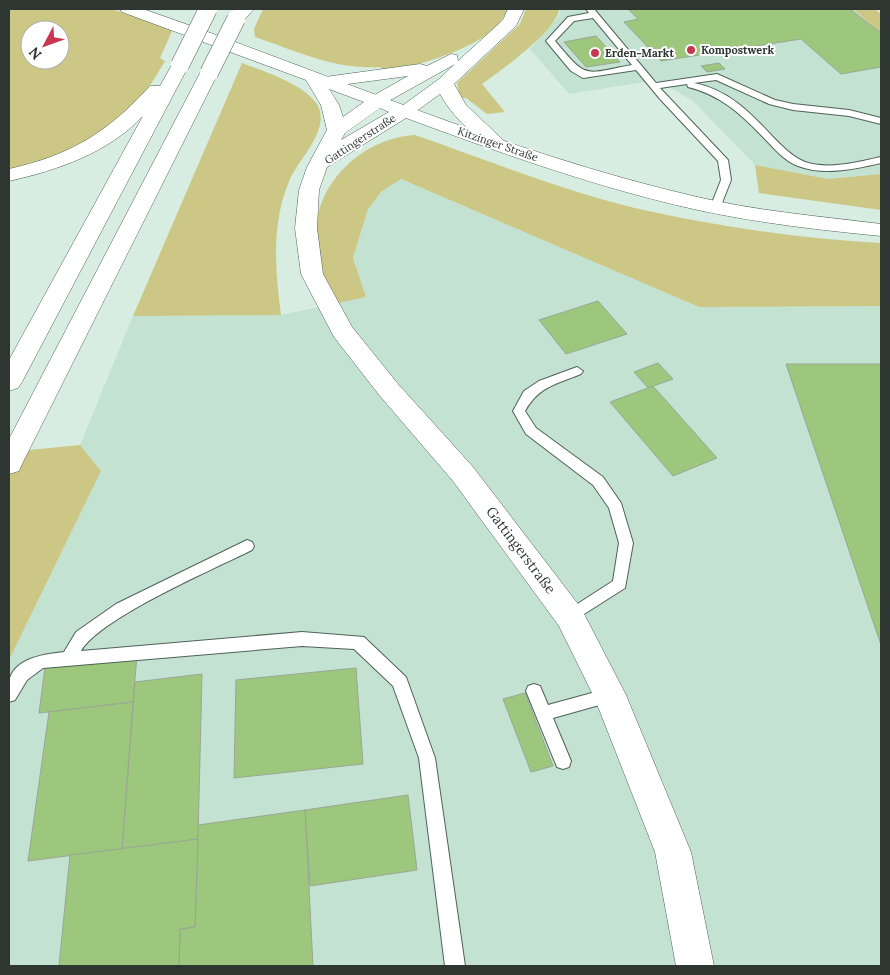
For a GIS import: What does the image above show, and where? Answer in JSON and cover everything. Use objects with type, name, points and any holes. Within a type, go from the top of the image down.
[{"type":"main road","name":"Kitzinger Straße","points":[[128,9],[404,111],[623,185],[715,208],[784,220],[881,230]]},
{"type":"main road","points":[[9,382],[180,65],[208,9]]},
{"type":"main road","name":"Gattingerstraße","points":[[317,167],[348,144],[404,111],[445,83],[510,22],[516,9]]},
{"type":"main road","points":[[9,464],[241,12]]},
{"type":"main road","points":[[337,130],[330,105],[319,80],[380,76],[441,64],[493,38]]},
{"type":"main road","name":"Gattingerstraße","points":[[441,64],[378,101],[337,130],[317,167],[310,190],[306,228],[312,274],[342,331],[389,390],[463,474],[570,617],[610,695],[673,852],[695,966]]},
{"type":"main road","points":[[9,175],[58,161],[112,134],[126,122],[180,65]]},
{"type":"main road","points":[[445,83],[450,100],[464,116],[495,143]]},
{"type":"lane","points":[[638,68],[586,76],[574,69],[550,42],[571,18],[592,12],[638,68],[723,160],[726,180],[715,208]]},
{"type":"lane","points":[[654,86],[717,77],[772,102],[793,107],[849,112],[881,121]]},
{"type":"lane","points":[[680,83],[707,87],[724,95],[740,108],[782,151],[802,164],[842,168],[881,160]]},
{"type":"lane","points":[[570,617],[620,584],[626,543],[616,507],[598,481],[531,431],[519,411],[528,394],[543,384],[577,371]]},
{"type":"lane","points":[[68,659],[81,637],[121,609],[247,546]]},
{"type":"lane","points":[[9,695],[21,675],[40,661],[302,639],[358,642],[400,682],[427,758],[455,966]]},
{"type":"lane","points":[[534,691],[563,762]]},
{"type":"lane","points":[[545,714],[610,695]]},
{"type":"shaded area","points":[[9,9],[111,9],[169,27],[172,31],[160,58],[165,61],[132,110],[106,133],[71,151],[34,164],[9,170]]},
{"type":"shaded area","points":[[263,9],[506,9],[501,22],[489,33],[473,43],[434,59],[384,72],[380,67],[348,66],[332,63],[255,37],[254,29]]},
{"type":"shaded area","points":[[526,9],[559,9],[556,18],[539,39],[482,84],[505,112],[487,114],[466,98],[460,98],[457,83],[520,24]]},
{"type":"shaded area","points":[[560,9],[853,9],[881,33],[881,174],[828,179],[755,165],[693,101],[657,80],[569,94],[530,49],[559,16]]},
{"type":"shaded area","points":[[853,9],[875,9],[881,14],[881,33]]},
{"type":"shaded area","points":[[242,63],[295,85],[312,98],[318,106],[321,115],[317,134],[290,179],[280,212],[277,229],[276,263],[281,315],[133,316]]},
{"type":"shaded area","points":[[415,135],[593,197],[653,212],[767,232],[881,243],[881,306],[699,307],[401,179],[381,192],[368,209],[353,258],[366,297],[333,304],[319,258],[314,229],[325,196],[343,169],[355,158],[384,142],[399,137]]},
{"type":"shaded area","points":[[755,165],[828,179],[881,174],[881,210],[759,193]]},
{"type":"shaded area","points":[[401,179],[699,307],[881,306],[881,966],[9,966],[9,660],[101,471],[80,445],[133,316],[281,315],[365,297],[353,258],[368,209],[381,192]]},
{"type":"shaded area","points":[[80,445],[101,471],[9,660],[9,452]]},
{"type":"building","name":"Kompostwerk","points":[[628,9],[850,9],[881,33],[881,67],[841,74],[801,39],[661,61],[624,22],[638,19]]},
{"type":"building","points":[[596,36],[620,62],[586,67],[564,42]]},
{"type":"building","points":[[719,63],[725,69],[707,72],[701,66]]},
{"type":"building","points":[[598,301],[627,334],[566,354],[539,320]]},
{"type":"building","points":[[658,363],[673,379],[648,388],[634,372]]},
{"type":"building","points":[[786,364],[881,364],[881,645]]},
{"type":"building","points":[[653,386],[717,458],[673,476],[610,402]]},
{"type":"building","points":[[137,656],[133,702],[39,713],[45,667]]},
{"type":"building","points":[[356,668],[363,764],[234,778],[236,680]]},
{"type":"building","points":[[202,674],[198,839],[122,849],[135,682]]},
{"type":"building","points":[[525,693],[553,766],[531,772],[503,699]]},
{"type":"building","points":[[133,702],[122,849],[28,861],[49,712]]},
{"type":"building","points":[[408,795],[417,870],[310,886],[305,810]]},
{"type":"building","points":[[305,810],[313,966],[179,966],[180,929],[195,927],[198,825]]},
{"type":"building","points":[[198,839],[195,927],[180,929],[179,966],[59,966],[70,855]]},
{"type":"place","name":"Kompostwerk","points":[[691,50]]},
{"type":"place","name":"Erden-Markt","points":[[595,53]]}]
